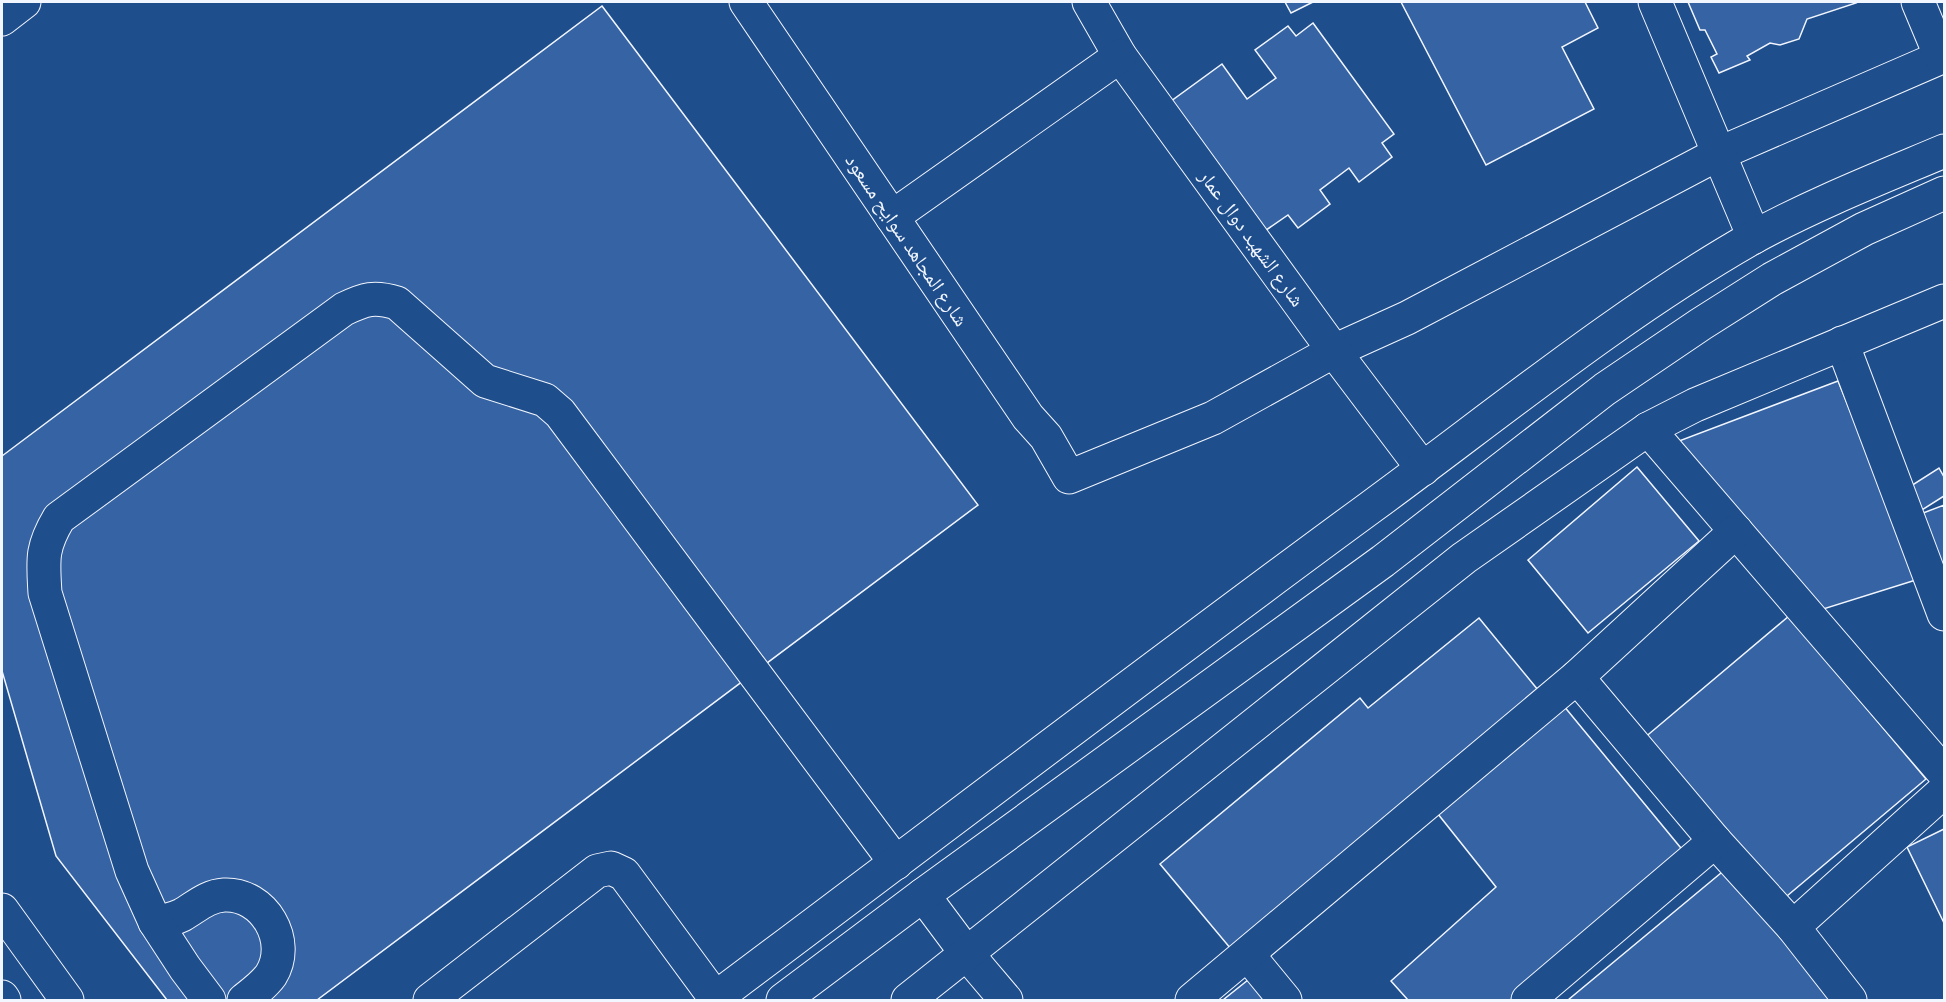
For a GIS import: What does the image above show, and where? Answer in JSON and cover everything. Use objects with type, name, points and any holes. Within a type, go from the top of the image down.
[{"type":"street","points":[[2,19],[24,2]]},
{"type":"street","name":"شارع المجاهد سوايح مسعود","points":[[746,2],[1028,417],[1046,437],[1069,477],[1213,418],[1334,351]]},
{"type":"street","name":"شارع الشهيد دوال عمار","points":[[1089,2],[1120,56],[1334,351],[1423,469]]},
{"type":"street","points":[[1655,2],[1754,237]]},
{"type":"street","points":[[1334,351],[1407,318],[1718,154],[1943,56],[1918,2]]},
{"type":"street","points":[[892,218],[1120,56]]},
{"type":"street","points":[[430,1000],[597,871],[611,868],[624,874],[715,1000],[1298,561],[1575,356],[1678,284],[1754,237],[1848,191],[1944,151]]},
{"type":"street","points":[[783,1000],[923,895],[1392,554],[1605,389],[1772,279],[1864,229],[1944,193]]},
{"type":"street","points":[[209,1000],[185,969],[155,922],[132,871],[45,592],[43,558],[48,537],[59,518],[344,309],[363,300],[380,298],[397,303],[485,381],[545,400],[560,413],[896,863]]},
{"type":"street","points":[[908,1000],[1464,558],[1648,429],[1695,405],[1944,301]]},
{"type":"street","points":[[1842,343],[1944,614]]},
{"type":"street","points":[[1648,429],[1944,773]]},
{"type":"street","points":[[1192,1000],[1577,677],[1736,531]]},
{"type":"street","points":[[1577,677],[1715,841],[1793,927],[1850,1000]]},
{"type":"street","points":[[1793,927],[1944,791]]},
{"type":"street","points":[[1528,1000],[1715,841]]},
{"type":"street","points":[[155,922],[175,918],[206,899],[224,895],[243,898],[259,907],[271,921],[278,938],[278,957],[271,974],[244,1000]]},
{"type":"street","points":[[923,895],[967,954],[1006,1000]]},
{"type":"street","points":[[2,910],[68,1000]]},
{"type":"street","points":[[1248,955],[1285,1000]]},
{"type":"building","points":[[1285,2],[1313,2],[1291,13]]},
{"type":"building","points":[[1401,2],[1585,2],[1598,28],[1562,47],[1594,109],[1486,165]]},
{"type":"building","points":[[1688,2],[1856,3],[1807,19],[1799,39],[1780,45],[1770,43],[1747,56],[1750,60],[1719,73],[1711,57],[1717,54],[1705,30],[1700,30]]},
{"type":"building","points":[[602,6],[978,505],[317,1000],[167,1000],[56,856],[2,671],[2,456]]},
{"type":"building","points":[[1313,23],[1394,134],[1382,143],[1392,157],[1359,182],[1349,168],[1320,190],[1330,204],[1298,228],[1288,215],[1253,239],[1163,107],[1222,64],[1247,99],[1276,78],[1255,50],[1288,26],[1296,36]]},
{"type":"building","points":[[1838,381],[1919,579],[1817,611],[1671,444]]},
{"type":"building","points":[[1637,467],[1699,541],[1588,633],[1528,560]]},
{"type":"building","points":[[1939,468],[1944,477],[1944,496],[1906,520],[1892,498]]},
{"type":"building","points":[[1944,505],[1944,582],[1918,515]]},
{"type":"building","points":[[1789,616],[1926,779],[1781,901],[1643,739]]},
{"type":"building","points":[[1479,618],[1538,690],[1231,949],[1160,864],[1360,698],[1368,708]]},
{"type":"building","points":[[1563,705],[1685,853],[1511,1000],[1408,1000],[1391,981],[1496,887],[1438,814]]},
{"type":"building","points":[[1944,829],[1944,923],[1907,847]]},
{"type":"building","points":[[1727,868],[1837,1000],[1568,1000]]},
{"type":"building","points":[[1248,980],[1264,1000],[1223,1000]]}]
